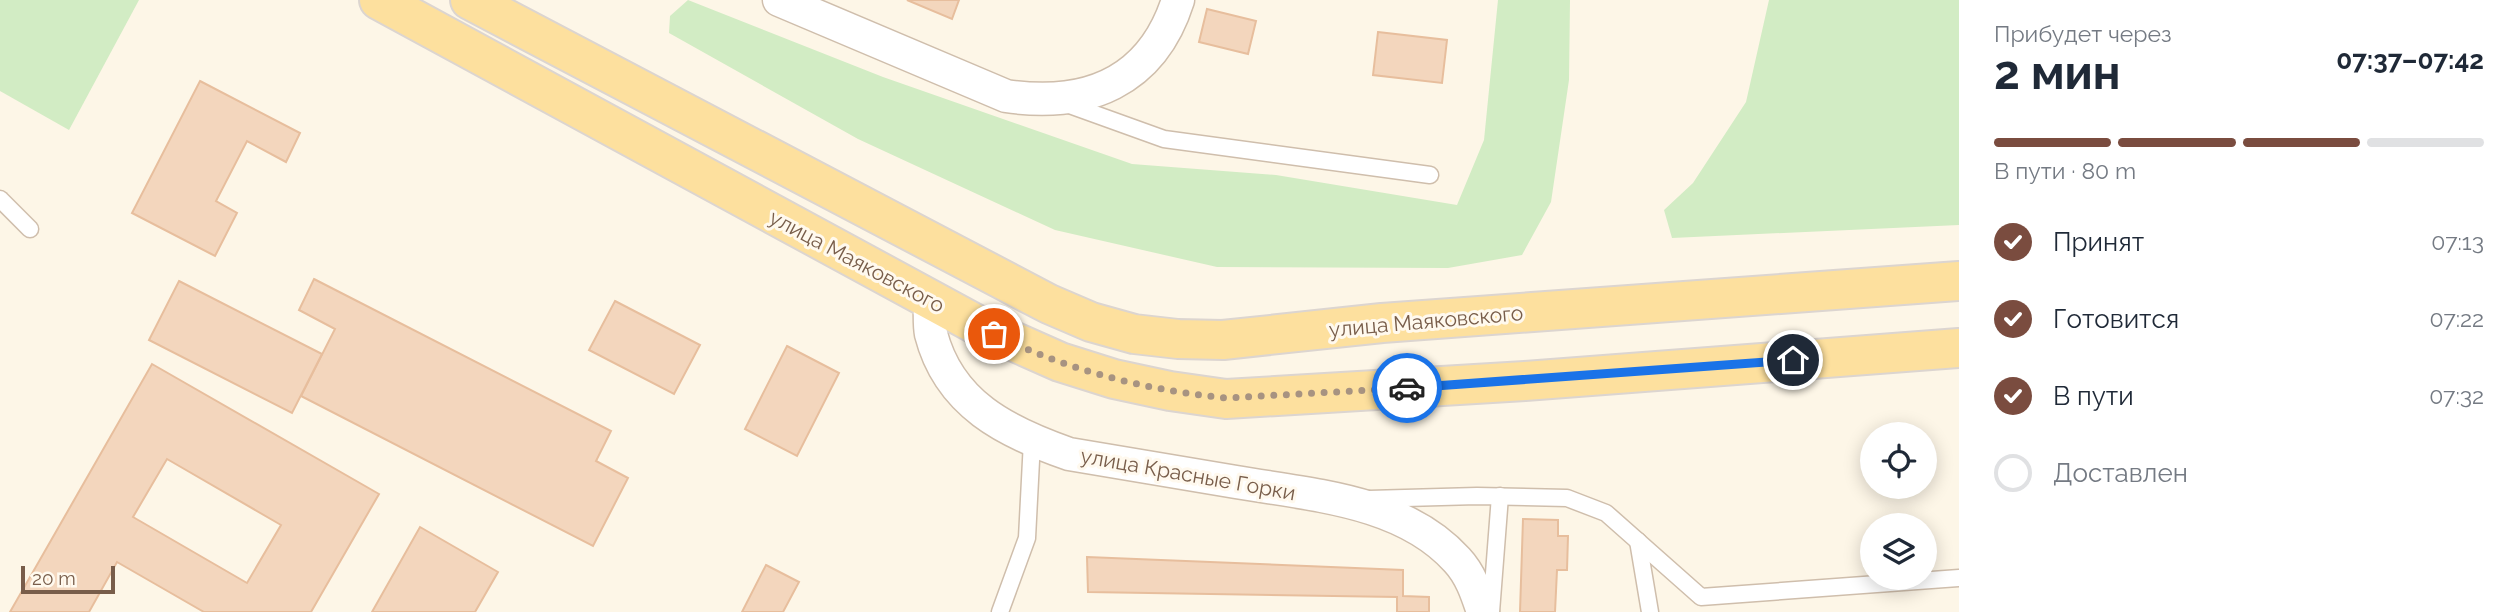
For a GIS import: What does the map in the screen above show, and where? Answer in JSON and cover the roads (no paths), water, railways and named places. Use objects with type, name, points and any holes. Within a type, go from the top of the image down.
[{"type":"main road","name":"улица Маяковского","points":[[379,0],[930,301],[1007,340],[1086,371],[1142,386],[1226,398],[1525,381],[1959,348]]},
{"type":"main road","name":"улица Маяковского","points":[[470,0],[1049,304],[1091,322],[1134,334],[1223,340],[1382,323],[1959,281]]},
{"type":"street","points":[[779,0],[1006,96],[1032,100],[1054,100],[1095,91],[1135,71],[1159,44],[1178,0]]},
{"type":"street","name":"улица Красные Горки","points":[[930,301],[931,332],[942,362],[957,389],[1004,427],[1032,441],[1069,454],[1338,499],[1389,514],[1425,534],[1458,560],[1476,588],[1483,612]]},
{"type":"lane","points":[[1054,100],[1164,139],[1430,175]]},
{"type":"lane","points":[[0,199],[30,229]]},
{"type":"lane","points":[[1000,612],[1027,538],[1032,441]]},
{"type":"lane","points":[[1338,499],[1500,496],[1567,498],[1606,513],[1701,597],[1959,578]]},
{"type":"lane","points":[[1492,612],[1500,496]]},
{"type":"lane","points":[[1638,541],[1650,612]]}]
